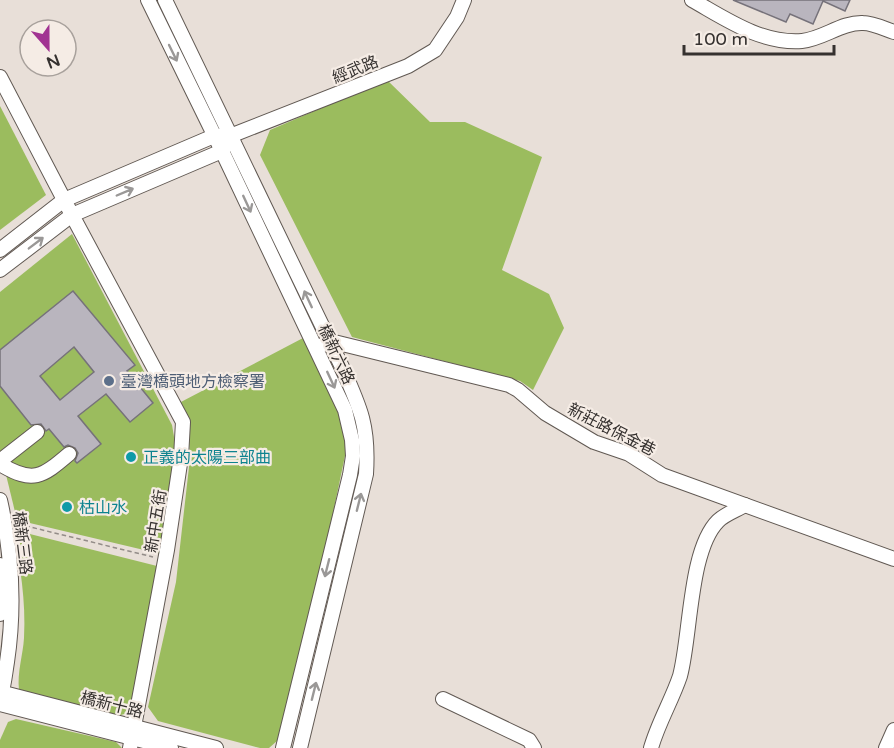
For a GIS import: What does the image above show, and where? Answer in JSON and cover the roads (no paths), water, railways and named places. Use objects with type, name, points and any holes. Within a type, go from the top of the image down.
[{"type":"street","name":"橋新六路","points":[[148,0],[222,151],[345,410],[349,423],[353,456],[350,475],[283,748]]},
{"type":"street","name":"橋新六路","points":[[165,0],[330,342],[361,411],[366,433],[366,474],[300,748]]},
{"type":"street","name":"經武路","points":[[0,249],[64,200],[214,135],[231,135],[408,66],[435,50],[457,17],[464,0]]},
{"type":"street","points":[[692,0],[752,33],[787,41],[813,39],[856,23],[866,22],[894,32]]},
{"type":"street","points":[[0,77],[64,200]]},
{"type":"street","points":[[0,270],[72,215],[222,151],[231,135]]},
{"type":"street","name":"新中五街","points":[[64,200],[183,422],[181,458],[166,560],[132,738]]},
{"type":"street","points":[[316,349],[330,342]]},
{"type":"street","name":"新莊路保金巷","points":[[330,342],[508,385],[518,390],[545,413],[594,442],[629,454],[663,475],[894,559]]},
{"type":"street","points":[[37,432],[0,461],[16,474],[31,476],[47,472],[69,453]]},
{"type":"street","name":"橋新三路","points":[[0,500],[12,578],[11,634],[0,697]]},
{"type":"street","points":[[651,748],[656,729],[679,676],[703,544],[718,521],[746,505]]},
{"type":"street","name":"橋新三路","points":[[0,565],[0,614]]},
{"type":"street","name":"橋新十路","points":[[0,697],[171,748]]},
{"type":"street","points":[[442,699],[529,740],[534,748]]},
{"type":"street","points":[[886,748],[894,730]]},
{"type":"street","name":"橋新十路","points":[[132,738],[216,748]]},
{"type":"place","name":"臺灣橋頭地方檢察署","points":[[109,381]]},
{"type":"place","name":"正義的太陽三部曲","points":[[131,457]]},
{"type":"place","name":"枯山水","points":[[67,507]]}]
